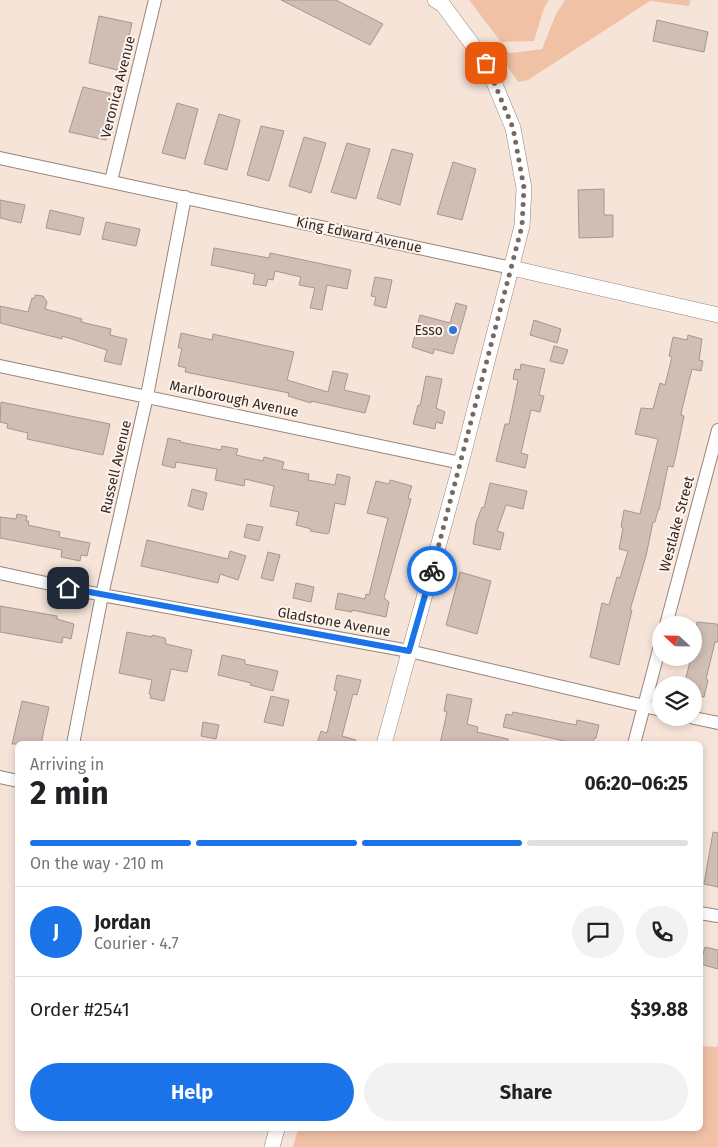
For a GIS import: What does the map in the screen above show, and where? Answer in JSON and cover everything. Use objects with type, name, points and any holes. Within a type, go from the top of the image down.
[{"type":"street","name":"Veronica Avenue","points":[[111,181],[155,0]]},
{"type":"street","points":[[385,741],[461,463],[522,226],[524,188],[513,128],[486,63],[443,5],[435,0]]},
{"type":"street","name":"King Edward Avenue","points":[[0,158],[718,314]]},
{"type":"street","name":"Russell Avenue","points":[[74,741],[102,595],[147,396],[185,197]]},
{"type":"street","name":"Marlborough Avenue","points":[[0,366],[461,463]]},
{"type":"street","name":"Westlake Street","points":[[668,616],[718,430]]},
{"type":"street","name":"Gladstone Avenue","points":[[0,573],[102,595],[409,651],[652,708]]},
{"type":"street","points":[[635,741],[655,666]]},
{"type":"street","points":[[702,720],[718,723]]},
{"type":"street","points":[[0,777],[15,780]]},
{"type":"street","points":[[703,914],[718,916]]},
{"type":"street","points":[[272,1147],[276,1131]]},
{"type":"shaded area","points":[[469,0],[549,0],[544,8],[534,41],[501,42]]},
{"type":"shaded area","points":[[565,0],[690,0],[689,6],[650,1],[528,80],[518,82],[497,51],[511,53],[542,49],[556,14]]},
{"type":"shaded area","points":[[718,1042],[718,1147],[293,1147],[297,1131],[703,1131],[703,1046],[717,1047]]},
{"type":"building","points":[[281,0],[336,0],[383,24],[370,45]]},
{"type":"building","points":[[99,16],[132,23],[121,71],[89,63]]},
{"type":"building","points":[[657,20],[708,32],[704,52],[653,41]]},
{"type":"building","points":[[83,87],[117,95],[106,140],[69,132]]},
{"type":"building","points":[[177,103],[198,109],[185,159],[162,153]]},
{"type":"building","points":[[219,114],[240,120],[227,170],[204,164]]},
{"type":"building","points":[[261,126],[284,131],[269,181],[247,175]]},
{"type":"building","points":[[304,137],[326,143],[311,193],[289,186]]},
{"type":"building","points":[[347,143],[370,149],[356,199],[331,192]]},
{"type":"building","points":[[392,149],[413,154],[400,205],[377,198]]},
{"type":"building","points":[[453,162],[476,169],[462,220],[437,214]]},
{"type":"building","points":[[604,189],[604,215],[613,215],[613,237],[579,238],[578,190]]},
{"type":"building","points":[[0,200],[25,205],[21,223],[0,218]]},
{"type":"building","points":[[50,210],[84,218],[80,235],[46,228]]},
{"type":"building","points":[[106,222],[140,229],[136,246],[102,239]]},
{"type":"building","points":[[214,248],[269,258],[270,253],[351,270],[347,289],[327,285],[322,310],[310,308],[315,288],[299,285],[301,277],[275,271],[273,280],[268,279],[266,286],[253,284],[255,274],[211,265]]},
{"type":"building","points":[[375,277],[392,280],[386,308],[374,305],[376,297],[371,296]]},
{"type":"building","points":[[35,295],[43,296],[47,302],[45,309],[82,319],[81,322],[111,329],[110,335],[127,339],[121,365],[104,361],[107,350],[62,336],[62,339],[0,323],[0,306],[28,312],[32,298],[34,299]]},
{"type":"building","points":[[456,303],[467,306],[453,354],[434,349],[433,354],[412,347],[420,315],[450,323]]},
{"type":"building","points":[[534,320],[561,329],[557,343],[530,335]]},
{"type":"building","points":[[181,333],[212,340],[213,334],[294,352],[287,380],[328,392],[333,371],[348,374],[344,390],[370,396],[365,413],[311,401],[311,403],[288,396],[289,393],[185,372],[186,368],[178,366],[182,348],[178,348]]},
{"type":"building","points":[[688,335],[702,339],[699,360],[703,361],[701,371],[692,369],[682,409],[681,415],[684,416],[676,455],[673,467],[668,466],[659,510],[655,522],[653,522],[646,556],[630,610],[632,610],[619,665],[590,657],[602,603],[609,605],[617,577],[620,578],[628,551],[619,549],[624,510],[640,514],[658,439],[635,434],[641,408],[653,409],[660,383],[665,385],[672,357],[669,356],[673,337],[687,340]]},
{"type":"building","points":[[554,346],[568,350],[563,364],[550,361]]},
{"type":"building","points":[[521,364],[545,369],[539,395],[544,396],[540,412],[531,410],[521,453],[528,455],[525,468],[496,461],[505,424],[509,424],[518,380],[513,379],[515,369],[520,370]]},
{"type":"building","points":[[426,376],[442,379],[436,408],[445,412],[442,424],[436,422],[435,429],[413,424],[418,405],[420,406]]},
{"type":"building","points":[[1,402],[110,424],[103,455],[27,439],[28,433],[7,428],[8,424],[0,422]]},
{"type":"building","points":[[168,438],[221,450],[222,446],[238,449],[236,455],[263,461],[264,457],[284,462],[282,469],[309,474],[308,480],[335,485],[337,474],[350,477],[345,505],[335,503],[329,533],[310,531],[311,529],[296,525],[299,512],[270,506],[274,486],[245,479],[244,486],[215,480],[217,469],[176,462],[175,468],[162,465]]},
{"type":"building","points":[[390,480],[412,486],[408,498],[411,499],[384,598],[389,602],[386,617],[352,610],[352,612],[335,609],[338,593],[365,599],[366,594],[369,595],[388,518],[367,513],[376,481],[389,484]]},
{"type":"building","points":[[490,483],[527,491],[523,509],[506,505],[497,531],[504,533],[500,550],[473,544],[476,523],[482,507],[484,508]]},
{"type":"building","points":[[192,489],[207,493],[203,510],[188,506]]},
{"type":"building","points":[[17,514],[27,516],[26,521],[29,521],[28,525],[60,532],[59,537],[90,543],[87,556],[81,555],[80,561],[61,557],[62,550],[0,538],[0,517],[16,519]]},
{"type":"building","points":[[247,524],[263,527],[259,541],[244,537]]},
{"type":"building","points":[[147,540],[228,559],[230,551],[246,556],[238,580],[220,574],[218,583],[141,566]]},
{"type":"building","points":[[268,552],[280,555],[273,581],[261,578]]},
{"type":"building","points":[[460,572],[491,581],[477,634],[446,625]]},
{"type":"building","points":[[296,583],[314,587],[311,602],[293,598]]},
{"type":"building","points":[[0,606],[57,616],[57,619],[74,624],[71,639],[63,637],[62,643],[0,632]]},
{"type":"building","points":[[702,622],[717,624],[718,642],[715,642],[706,679],[708,680],[704,697],[702,697],[702,676],[686,676],[689,666],[702,666]]},
{"type":"building","points":[[127,632],[165,638],[166,644],[192,650],[187,672],[171,669],[164,701],[150,698],[152,680],[119,673]]},
{"type":"building","points":[[222,655],[245,660],[245,664],[278,671],[273,691],[250,685],[251,683],[218,675]]},
{"type":"building","points":[[337,675],[361,680],[357,695],[353,694],[342,736],[356,741],[318,741],[321,731],[327,733],[337,691],[334,690]]},
{"type":"building","points":[[447,694],[472,699],[467,724],[478,727],[477,732],[508,739],[508,741],[441,741],[447,712],[444,711]]},
{"type":"building","points":[[271,696],[289,700],[283,726],[264,722]]},
{"type":"building","points":[[22,701],[49,707],[42,741],[15,741],[15,744],[12,744]]},
{"type":"building","points":[[513,712],[576,725],[577,720],[599,725],[594,741],[564,741],[503,727],[506,714],[512,715]]},
{"type":"building","points":[[203,722],[219,725],[216,739],[201,736]]},
{"type":"building","points":[[713,832],[718,833],[718,887],[704,884]]},
{"type":"building","points":[[705,947],[718,950],[718,969],[703,965]]},
{"type":"way so far","points":[[432,571],[510,278],[522,226],[524,188],[513,128],[486,63]]},
{"type":"place","name":"Esso","points":[[453,330]]},
{"type":"route","points":[[68,588],[409,651],[432,571]]}]
